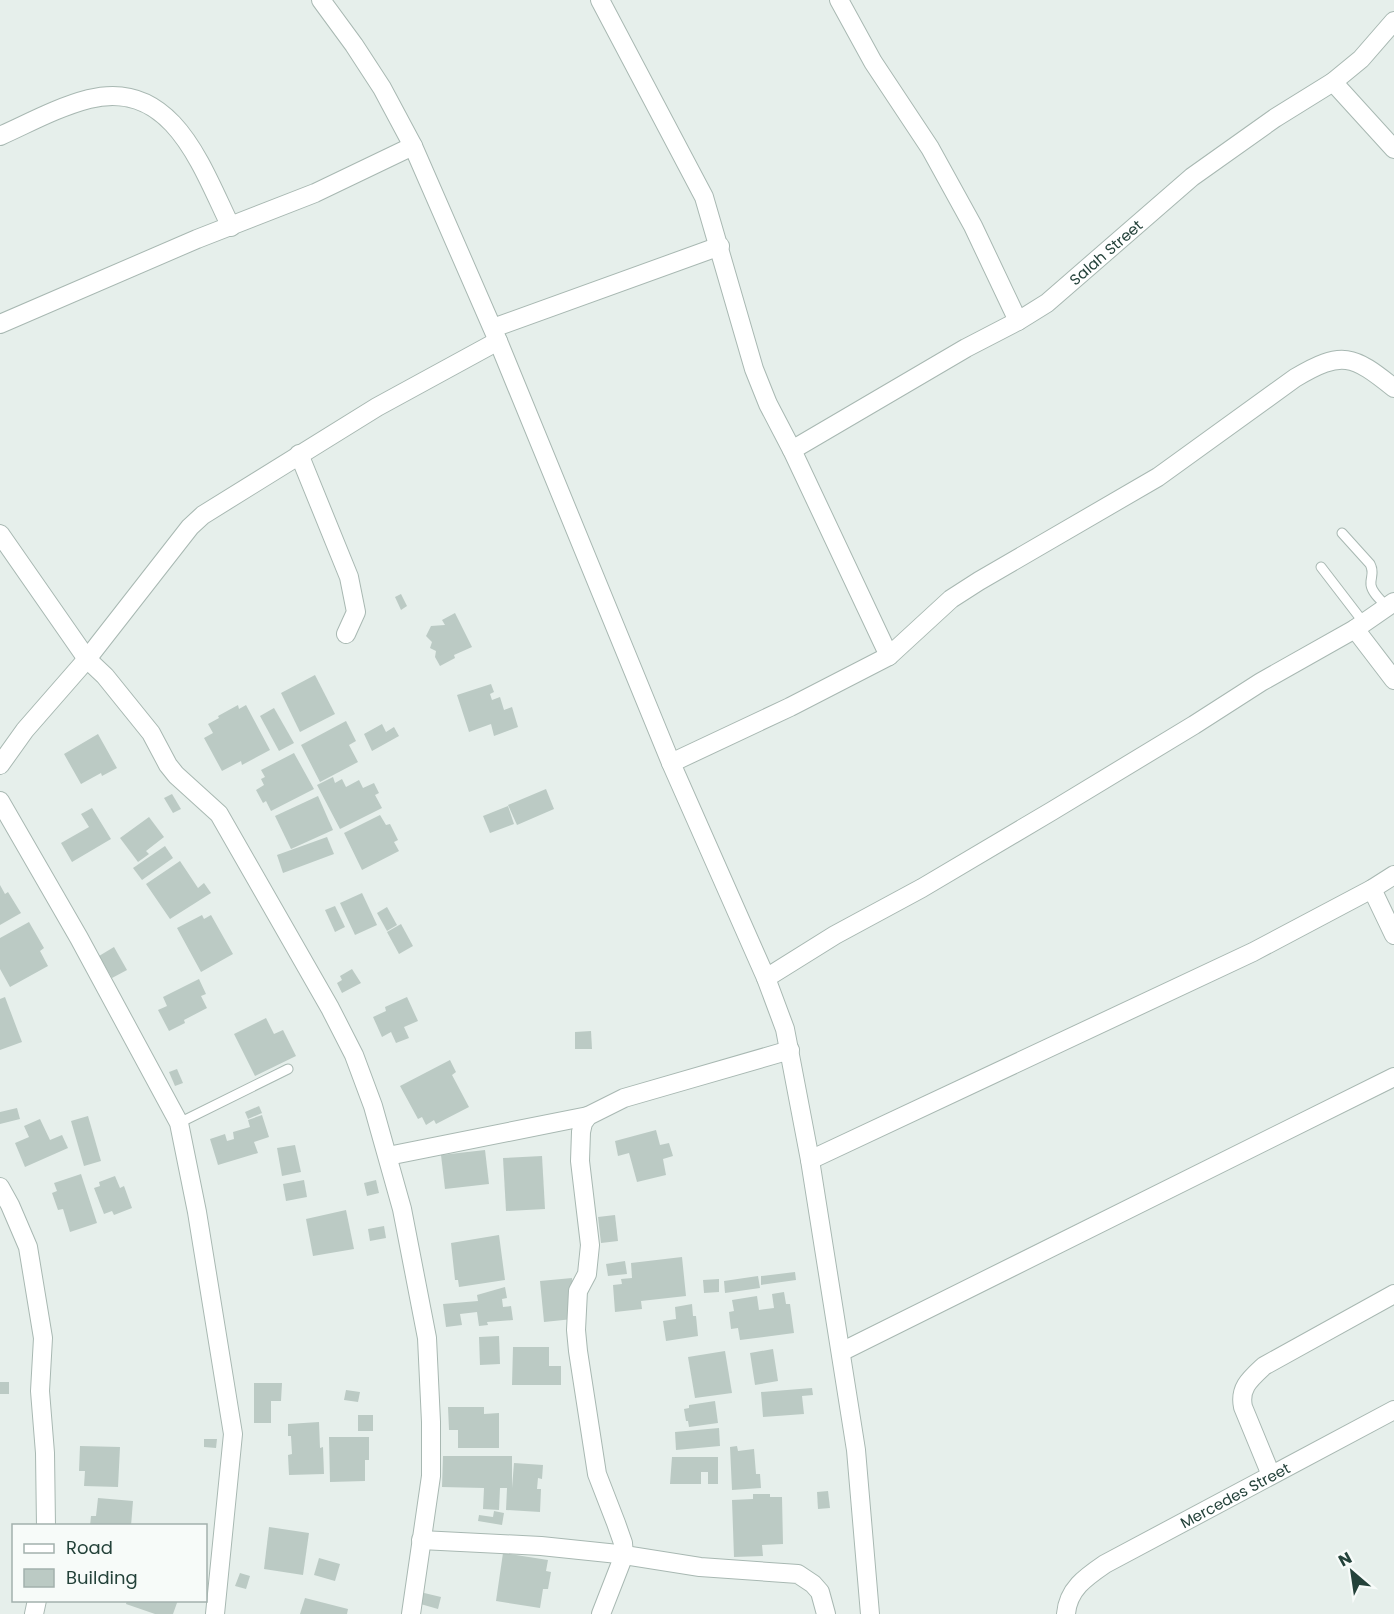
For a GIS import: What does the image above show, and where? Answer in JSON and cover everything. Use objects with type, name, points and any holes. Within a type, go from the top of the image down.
[{"type":"street","points":[[321,0],[382,88],[413,146],[496,334],[671,763],[766,978],[790,1050],[810,1160],[856,1450],[870,1614]]},
{"type":"street","points":[[600,0],[704,197],[754,369],[768,404],[889,656]]},
{"type":"street","points":[[839,0],[873,62],[935,158],[973,226],[1018,321]]},
{"type":"street","name":"Salah Street","points":[[792,450],[1047,303],[1192,177],[1275,118],[1333,82],[1360,58],[1394,21]]},
{"type":"street","points":[[1333,82],[1394,149]]},
{"type":"street","points":[[0,136],[71,105],[91,99],[128,97],[144,102],[168,117],[184,138],[199,161],[231,227]]},
{"type":"street","points":[[0,324],[186,244],[315,193],[413,146]]},
{"type":"street","points":[[0,765],[25,730],[87,659],[190,527],[216,506],[496,334],[720,246]]},
{"type":"street","points":[[671,763],[790,707],[889,656],[951,599],[1158,477],[1295,378],[1314,367],[1332,360],[1353,360],[1372,370],[1394,388]]},
{"type":"street","points":[[299,454],[349,577],[356,612],[346,634]]},
{"type":"street","points":[[0,534],[87,659],[105,676],[151,733],[168,765],[219,814],[330,1008],[354,1055],[373,1106],[402,1209],[427,1338],[431,1422],[430,1476],[411,1614]]},
{"type":"street","points":[[766,978],[835,935],[922,888],[1052,811],[1194,726],[1261,682],[1360,626],[1391,604]]},
{"type":"street","points":[[1360,626],[1394,680]]},
{"type":"street","points":[[0,801],[79,938],[180,1123],[197,1212],[233,1434],[215,1614]]},
{"type":"street","points":[[810,1160],[1253,952],[1394,875]]},
{"type":"street","points":[[1372,889],[1394,935]]},
{"type":"street","points":[[601,1614],[624,1555],[616,1523],[597,1474],[577,1340],[578,1291],[587,1274],[590,1245],[580,1161],[583,1123],[597,1110],[632,1095],[790,1050]]},
{"type":"street","points":[[840,1352],[1394,1077]]},
{"type":"street","points":[[388,1156],[588,1116]]},
{"type":"street","points":[[0,1188],[10,1204],[28,1247],[42,1338],[40,1391],[45,1453],[46,1524]]},
{"type":"street","points":[[1271,1475],[1243,1407],[1241,1396],[1247,1381],[1264,1366],[1394,1294]]},
{"type":"street","name":"Mercedes Street","points":[[1066,1614],[1066,1607],[1079,1583],[1105,1564],[1394,1410]]},
{"type":"street","points":[[421,1540],[541,1546],[624,1555],[700,1567],[798,1574],[820,1592],[826,1614]]},
{"type":"lane","points":[[1342,533],[1370,564],[1373,570],[1371,580],[1373,590],[1391,604]]},
{"type":"lane","points":[[1321,567],[1360,626]]},
{"type":"lane","points":[[180,1123],[288,1070]]},
{"type":"building","points":[[401,594],[407,606],[401,610],[395,597]]},
{"type":"building","points":[[455,613],[472,647],[454,655],[455,658],[440,666],[435,657],[436,651],[430,648],[432,642],[426,636],[431,626],[445,625],[442,620]]},
{"type":"building","points":[[315,675],[335,714],[300,732],[281,693]]},
{"type":"building","points":[[491,684],[494,692],[490,694],[492,700],[500,697],[504,710],[512,707],[518,727],[494,736],[491,724],[469,732],[457,695]]},
{"type":"building","points":[[238,705],[239,709],[246,705],[270,750],[242,765],[241,761],[222,771],[204,738],[213,733],[208,724]]},
{"type":"building","points":[[274,708],[294,743],[279,751],[260,716]]},
{"type":"building","points":[[346,721],[356,741],[349,745],[358,762],[320,782],[301,745]]},
{"type":"building","points":[[382,724],[386,732],[394,727],[399,736],[372,751],[364,734]]},
{"type":"building","points":[[98,734],[117,768],[102,776],[101,773],[81,784],[64,754]]},
{"type":"building","points":[[294,753],[314,789],[271,811],[266,801],[263,803],[256,790],[264,785],[261,779],[265,777],[261,770]]},
{"type":"building","points":[[333,777],[335,783],[342,779],[346,787],[359,780],[363,788],[374,783],[379,793],[375,795],[382,808],[340,829],[317,785]]},
{"type":"building","points":[[546,789],[554,809],[517,825],[508,805]]},
{"type":"building","points":[[172,794],[181,809],[173,813],[164,798]]},
{"type":"building","points":[[318,796],[333,830],[291,849],[275,816]]},
{"type":"building","points":[[508,806],[514,824],[490,833],[483,816]]},
{"type":"building","points":[[92,808],[111,839],[72,862],[61,843],[89,827],[81,814]]},
{"type":"building","points":[[380,815],[386,825],[390,824],[398,840],[394,842],[399,851],[362,870],[344,833]]},
{"type":"building","points":[[149,817],[164,837],[146,851],[149,854],[138,862],[120,838]]},
{"type":"building","points":[[327,837],[334,854],[283,873],[277,855]]},
{"type":"building","points":[[165,846],[173,858],[142,880],[133,868]]},
{"type":"building","points":[[180,861],[198,888],[204,883],[211,893],[170,919],[146,884]]},
{"type":"building","points":[[0,885],[5,894],[8,892],[21,913],[0,925]]},
{"type":"building","points":[[362,893],[377,925],[355,935],[340,903]]},
{"type":"building","points":[[335,906],[345,927],[335,932],[325,910]]},
{"type":"building","points":[[387,907],[397,925],[387,931],[377,913]]},
{"type":"building","points":[[202,915],[204,919],[211,915],[233,954],[201,972],[177,928]]},
{"type":"building","points":[[29,922],[44,948],[40,951],[48,966],[10,987],[0,969],[0,938]]},
{"type":"building","points":[[401,924],[413,946],[399,954],[387,932]]},
{"type":"building","points":[[114,947],[127,970],[112,978],[99,956]]},
{"type":"building","points":[[352,969],[361,983],[342,993],[337,983],[342,980],[340,976]]},
{"type":"building","points":[[199,979],[206,994],[201,996],[207,1008],[169,1031],[158,1010],[167,1006],[163,997]]},
{"type":"building","points":[[5,997],[22,1042],[0,1050],[0,999]]},
{"type":"building","points":[[407,997],[418,1021],[404,1027],[409,1038],[396,1043],[391,1032],[382,1037],[373,1017],[386,1011],[385,1007]]},
{"type":"building","points":[[266,1018],[274,1034],[283,1030],[296,1056],[255,1076],[234,1034]]},
{"type":"building","points":[[591,1031],[592,1049],[575,1049],[575,1032]]},
{"type":"building","points":[[450,1060],[456,1072],[452,1075],[469,1107],[436,1124],[434,1120],[426,1125],[422,1117],[418,1119],[400,1086]]},
{"type":"building","points":[[177,1069],[183,1083],[175,1086],[169,1072]]},
{"type":"building","points":[[259,1106],[262,1113],[248,1119],[245,1112]]},
{"type":"building","points":[[17,1108],[20,1119],[0,1124],[0,1112]]},
{"type":"building","points":[[262,1115],[269,1137],[254,1142],[258,1153],[218,1165],[210,1139],[225,1134],[227,1141],[234,1139],[233,1132],[250,1127],[248,1120]]},
{"type":"building","points":[[88,1116],[101,1161],[84,1166],[71,1121]]},
{"type":"building","points":[[40,1119],[50,1140],[62,1135],[68,1148],[25,1167],[15,1143],[29,1137],[24,1126]]},
{"type":"building","points":[[656,1130],[660,1145],[669,1143],[673,1156],[663,1159],[666,1175],[637,1182],[629,1153],[618,1156],[615,1141]]},
{"type":"building","points":[[295,1145],[301,1172],[282,1176],[277,1148]]},
{"type":"building","points":[[485,1150],[489,1184],[445,1189],[441,1155]]},
{"type":"building","points":[[542,1156],[545,1209],[506,1211],[503,1158]]},
{"type":"building","points":[[81,1174],[97,1223],[70,1232],[63,1209],[58,1210],[52,1193],[57,1191],[54,1183]]},
{"type":"building","points":[[115,1176],[120,1188],[124,1186],[132,1208],[114,1215],[112,1211],[104,1214],[94,1188],[100,1186],[99,1182]]},
{"type":"building","points":[[304,1180],[307,1197],[286,1201],[283,1184]]},
{"type":"building","points":[[376,1180],[379,1193],[367,1196],[364,1183]]},
{"type":"building","points":[[346,1210],[354,1249],[313,1256],[306,1219]]},
{"type":"building","points":[[615,1215],[618,1241],[601,1243],[598,1217]]},
{"type":"building","points":[[384,1226],[386,1238],[370,1241],[368,1229]]},
{"type":"building","points":[[499,1235],[505,1280],[459,1287],[458,1280],[455,1280],[451,1243]]},
{"type":"building","points":[[682,1257],[686,1296],[641,1301],[642,1309],[615,1312],[613,1285],[622,1284],[621,1279],[632,1278],[631,1263]]},
{"type":"building","points":[[625,1261],[627,1274],[608,1276],[606,1264]]},
{"type":"building","points":[[795,1272],[796,1280],[761,1285],[761,1276]]},
{"type":"building","points":[[758,1276],[760,1288],[725,1293],[724,1281]]},
{"type":"building","points":[[572,1278],[575,1302],[573,1319],[544,1322],[540,1281]]},
{"type":"building","points":[[719,1279],[719,1292],[704,1293],[703,1280]]},
{"type":"building","points":[[505,1287],[507,1298],[502,1299],[503,1307],[511,1306],[513,1320],[487,1322],[488,1325],[479,1326],[477,1312],[460,1314],[462,1325],[446,1327],[443,1304],[478,1301],[477,1295]]},
{"type":"building","points":[[784,1292],[786,1304],[790,1304],[794,1333],[740,1340],[738,1328],[731,1329],[729,1312],[734,1311],[732,1300],[757,1296],[759,1310],[774,1308],[772,1294]]},
{"type":"building","points":[[692,1304],[698,1336],[666,1341],[663,1321],[676,1319],[675,1307]]},
{"type":"building","points":[[499,1336],[500,1364],[480,1365],[479,1337]]},
{"type":"building","points":[[513,1347],[549,1347],[549,1366],[561,1366],[561,1385],[512,1385]]},
{"type":"building","points":[[773,1349],[778,1381],[755,1385],[750,1353]]},
{"type":"building","points":[[725,1351],[732,1393],[695,1398],[688,1357]]},
{"type":"building","points":[[0,1382],[9,1382],[9,1394],[0,1394]]},
{"type":"building","points":[[254,1383],[282,1383],[281,1401],[271,1401],[271,1423],[254,1423]]},
{"type":"building","points":[[812,1388],[813,1395],[802,1396],[804,1414],[763,1417],[761,1392]]},
{"type":"building","points":[[346,1390],[360,1392],[358,1402],[344,1400]]},
{"type":"building","points":[[715,1401],[718,1423],[689,1427],[684,1409],[689,1408],[689,1405]]},
{"type":"building","points":[[448,1407],[484,1407],[484,1414],[499,1413],[499,1448],[458,1448],[458,1430],[449,1430]]},
{"type":"building","points":[[358,1415],[373,1415],[373,1431],[358,1431]]},
{"type":"building","points":[[319,1422],[324,1474],[289,1475],[288,1455],[292,1454],[288,1424]]},
{"type":"building","points":[[719,1428],[720,1446],[676,1450],[675,1432]]},
{"type":"building","points":[[329,1437],[369,1437],[369,1460],[365,1460],[365,1481],[330,1482]]},
{"type":"building","points":[[204,1439],[217,1439],[216,1448],[204,1447]]},
{"type":"building","points":[[80,1446],[120,1447],[118,1487],[84,1486],[85,1471],[79,1471]]},
{"type":"building","points":[[737,1446],[738,1451],[754,1449],[756,1474],[760,1474],[761,1488],[732,1490],[730,1447]]},
{"type":"building","points":[[443,1456],[512,1456],[512,1488],[500,1488],[499,1510],[483,1509],[484,1488],[442,1487]]},
{"type":"building","points":[[672,1457],[718,1457],[718,1484],[708,1484],[708,1472],[701,1472],[701,1484],[670,1484]]},
{"type":"building","points":[[514,1463],[543,1465],[542,1479],[538,1478],[537,1489],[541,1489],[540,1512],[506,1510],[507,1488],[512,1488]]},
{"type":"building","points":[[828,1491],[830,1508],[818,1509],[817,1492]]},
{"type":"building","points":[[753,1494],[782,1497],[783,1544],[762,1545],[763,1556],[734,1557],[732,1500],[753,1499]]},
{"type":"building","points":[[98,1498],[133,1501],[131,1524],[90,1524],[91,1516],[96,1516]]},
{"type":"building","points":[[494,1511],[504,1513],[502,1525],[478,1521],[479,1515],[493,1517]]},
{"type":"building","points":[[269,1527],[309,1533],[303,1575],[264,1569]]},
{"type":"building","points":[[503,1553],[548,1560],[546,1571],[551,1572],[548,1589],[543,1589],[540,1608],[496,1601]]},
{"type":"building","points":[[319,1558],[340,1564],[335,1581],[314,1575]]},
{"type":"building","points":[[240,1573],[250,1576],[246,1589],[235,1586]]},
{"type":"building","points":[[420,1592],[441,1597],[438,1609],[417,1603]]},
{"type":"building","points":[[305,1598],[348,1609],[347,1614],[300,1614]]},
{"type":"building","points":[[126,1602],[177,1602],[173,1614],[155,1614],[126,1604]]}]
